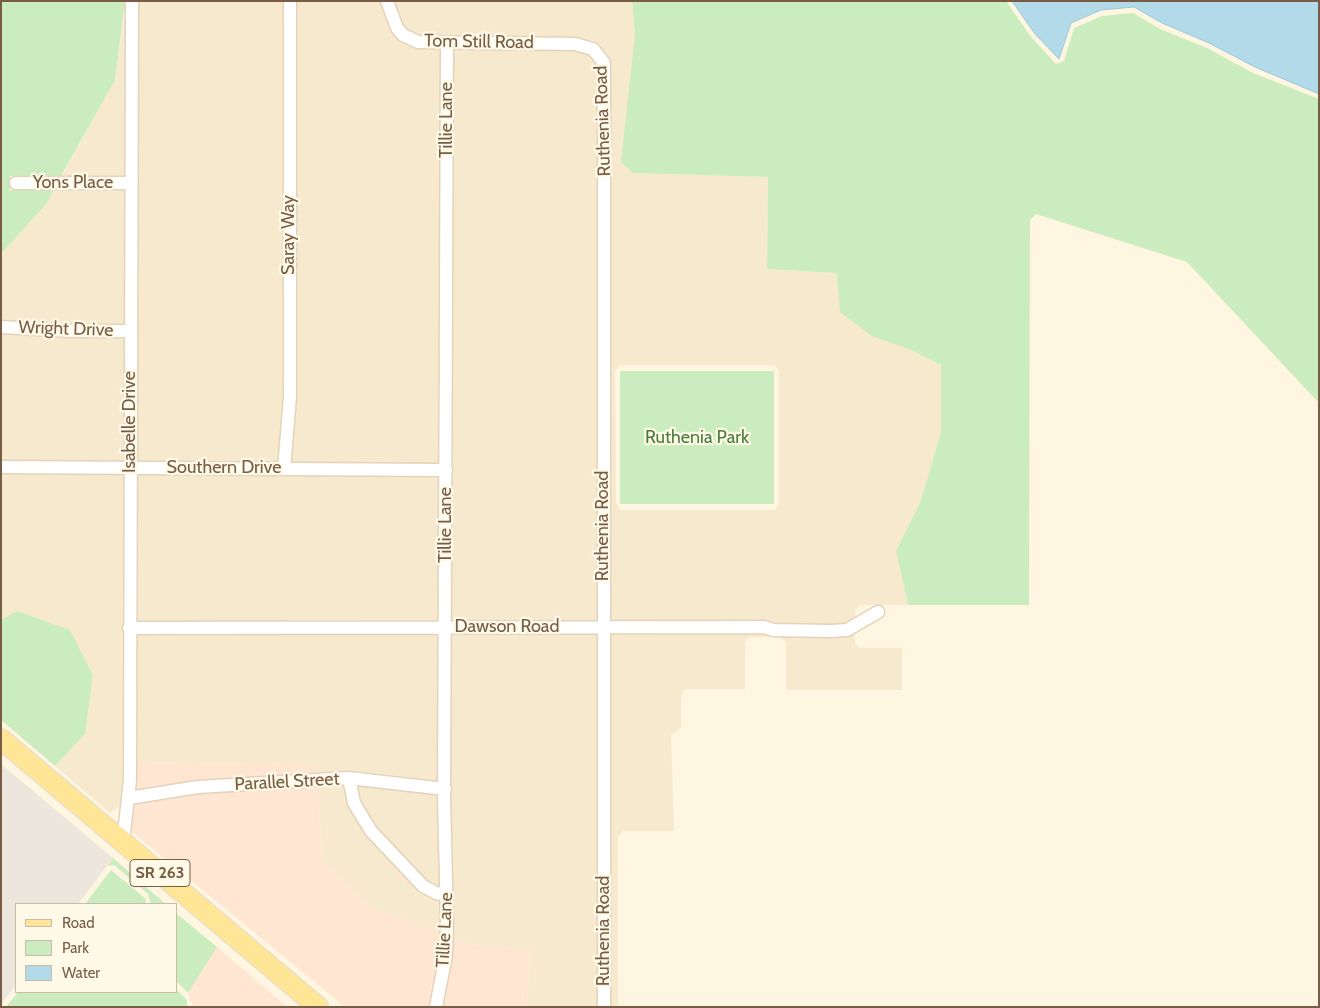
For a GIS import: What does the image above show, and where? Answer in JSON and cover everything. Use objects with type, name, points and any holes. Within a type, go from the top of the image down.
[{"type":"main road","name":"SR 263","points":[[1,739],[318,1007]]},
{"type":"street","name":"Isabelle Drive","points":[[123,842],[129,798],[132,1]]},
{"type":"street","name":"Saray Way","points":[[284,469],[290,397],[290,1]]},
{"type":"street","name":"Tom Still Road","points":[[388,1],[397,28],[403,35],[418,42],[575,44],[593,49]]},
{"type":"street","name":"Tillie Lane","points":[[436,1007],[446,955],[447,895],[445,788],[447,43]]},
{"type":"street","name":"Ruthenia Road","points":[[593,49],[604,63],[605,75],[604,1007]]},
{"type":"street","name":"Yons Place","points":[[16,183],[131,183]]},
{"type":"street","name":"Wright Drive","points":[[1,327],[71,331],[130,331]]},
{"type":"street","name":"Southern Drive","points":[[1,467],[446,470]]},
{"type":"street","name":"Dawson Road","points":[[129,628],[764,627],[773,630],[831,631],[847,630],[878,612]]},
{"type":"street","name":"Parallel Street","points":[[129,798],[198,787],[349,778],[445,788]]},
{"type":"street","points":[[349,778],[354,803],[371,831],[423,886],[436,893],[447,895]]},
{"type":"shaded area","points":[[126,1],[125,176],[62,176],[115,80]]},
{"type":"shaded area","points":[[138,1],[285,1],[284,397],[279,462],[135,461]]},
{"type":"shaded area","points":[[296,1],[378,1],[383,6],[392,30],[401,41],[416,48],[441,49],[440,463],[291,462],[296,397]]},
{"type":"shaded area","points":[[394,1],[632,1],[635,35],[633,173],[768,177],[767,269],[837,273],[909,349],[941,365],[941,431],[920,503],[896,551],[908,605],[860,605],[855,611],[855,643],[860,648],[902,648],[902,690],[786,690],[786,643],[781,637],[750,637],[745,642],[745,689],[686,689],[681,695],[681,728],[671,735],[674,831],[623,831],[618,837],[618,1007],[610,1007],[609,634],[656,635],[657,622],[609,621],[611,75],[609,60],[600,45],[592,40],[575,37],[419,35],[407,30],[402,24]],"holes":[[[620,365],[774,365],[779,371],[779,504],[774,510],[621,510],[616,504],[615,371]]]},
{"type":"shaded area","points":[[453,49],[575,51],[590,55],[598,65],[597,620],[451,620]]},
{"type":"shaded area","points":[[54,190],[125,190],[125,324],[71,325],[1,320],[1,254],[46,204]]},
{"type":"shaded area","points":[[1,334],[71,338],[125,337],[124,461],[1,460]]},
{"type":"shaded area","points":[[1,474],[124,475],[125,780],[122,805],[110,813],[55,766],[85,734],[93,675],[70,630],[17,611],[1,620]]},
{"type":"shaded area","points":[[135,475],[440,476],[440,620],[135,621]]},
{"type":"shaded area","points":[[135,634],[440,634],[439,781],[369,772],[317,773],[316,765],[136,762]]},
{"type":"shaded area","points":[[452,634],[597,634],[598,1007],[527,1007],[530,950],[462,943],[452,939],[450,797]]},
{"type":"shaded area","points":[[136,762],[317,765],[317,773],[198,781],[135,791]]},
{"type":"shaded area","points":[[1,764],[113,858],[79,903],[15,903],[15,986],[1,1004]]},
{"type":"shaded area","points":[[344,785],[349,807],[367,836],[419,891],[427,897],[441,901],[441,934],[367,905],[322,861],[318,786]]},
{"type":"shaded area","points":[[356,785],[439,795],[441,887],[426,881],[375,827],[359,801]]},
{"type":"shaded area","points":[[318,786],[322,861],[367,905],[441,934],[440,954],[430,1007],[345,1007],[131,831],[134,804],[199,794]]},
{"type":"shaded area","points":[[452,939],[462,943],[530,950],[527,1007],[442,1007],[452,957]]},
{"type":"shaded area","points":[[217,947],[287,1007],[192,1006],[188,993]]},
{"type":"green space","points":[[1,1],[125,1],[115,80],[61,176],[10,176],[10,190],[54,190],[46,204],[1,254]]},
{"type":"green space","points":[[632,1],[1006,1],[1031,37],[1056,64],[1064,61],[1074,28],[1102,16],[1133,13],[1160,29],[1207,48],[1253,73],[1319,99],[1319,403],[1187,262],[1036,214],[1030,220],[1029,605],[908,605],[896,551],[920,503],[941,432],[941,365],[909,349],[872,336],[840,312],[837,273],[767,269],[768,177],[633,173],[621,162],[635,35]]},
{"type":"green space","name":"Ruthenia Park","points":[[620,371],[774,371],[774,504],[620,504]]},
{"type":"green space","points":[[17,611],[70,630],[93,675],[85,734],[55,766],[1,720],[1,620]]},
{"type":"green space","points":[[113,858],[165,903],[151,903],[148,894],[114,865],[108,866]]},
{"type":"green space","points":[[111,870],[146,899],[146,903],[86,903]]},
{"type":"green space","points":[[178,915],[217,947],[188,993],[178,983]]},
{"type":"green space","points":[[178,991],[187,1000],[187,1007],[6,1007],[17,993],[178,993]]},
{"type":"water","points":[[1012,1],[1319,1],[1319,94],[1255,67],[1209,43],[1162,23],[1134,7],[1101,10],[1071,23],[1059,59],[1035,34]]}]
